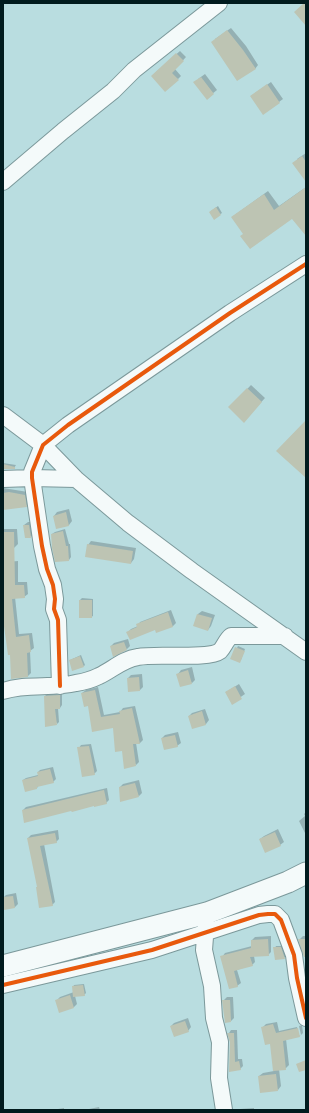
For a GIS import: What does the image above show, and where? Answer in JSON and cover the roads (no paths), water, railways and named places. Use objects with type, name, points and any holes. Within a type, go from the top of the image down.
[{"type":"main road","points":[[3,966],[206,923],[306,873]]},
{"type":"street","points":[[3,182],[63,131],[114,91],[134,70],[219,3]]},
{"type":"street","points":[[60,686],[58,620],[54,609],[56,599],[42,546],[32,478],[32,472],[43,445],[118,389],[230,313],[306,264]]},
{"type":"street","points":[[3,414],[43,445],[76,479],[128,523],[192,571],[285,636],[304,646]]},
{"type":"street","points":[[3,479],[76,479]]},
{"type":"street","points":[[3,691],[11,688],[28,686],[60,686],[75,684],[98,677],[125,661],[138,656],[213,654],[220,651],[231,636],[285,636]]},
{"type":"street","points":[[3,985],[152,950],[206,923],[275,914],[281,920],[294,955],[297,978],[306,1018]]},
{"type":"street","points":[[206,923],[204,950],[212,986],[214,1018],[220,1042],[219,1078],[224,1110]]}]
